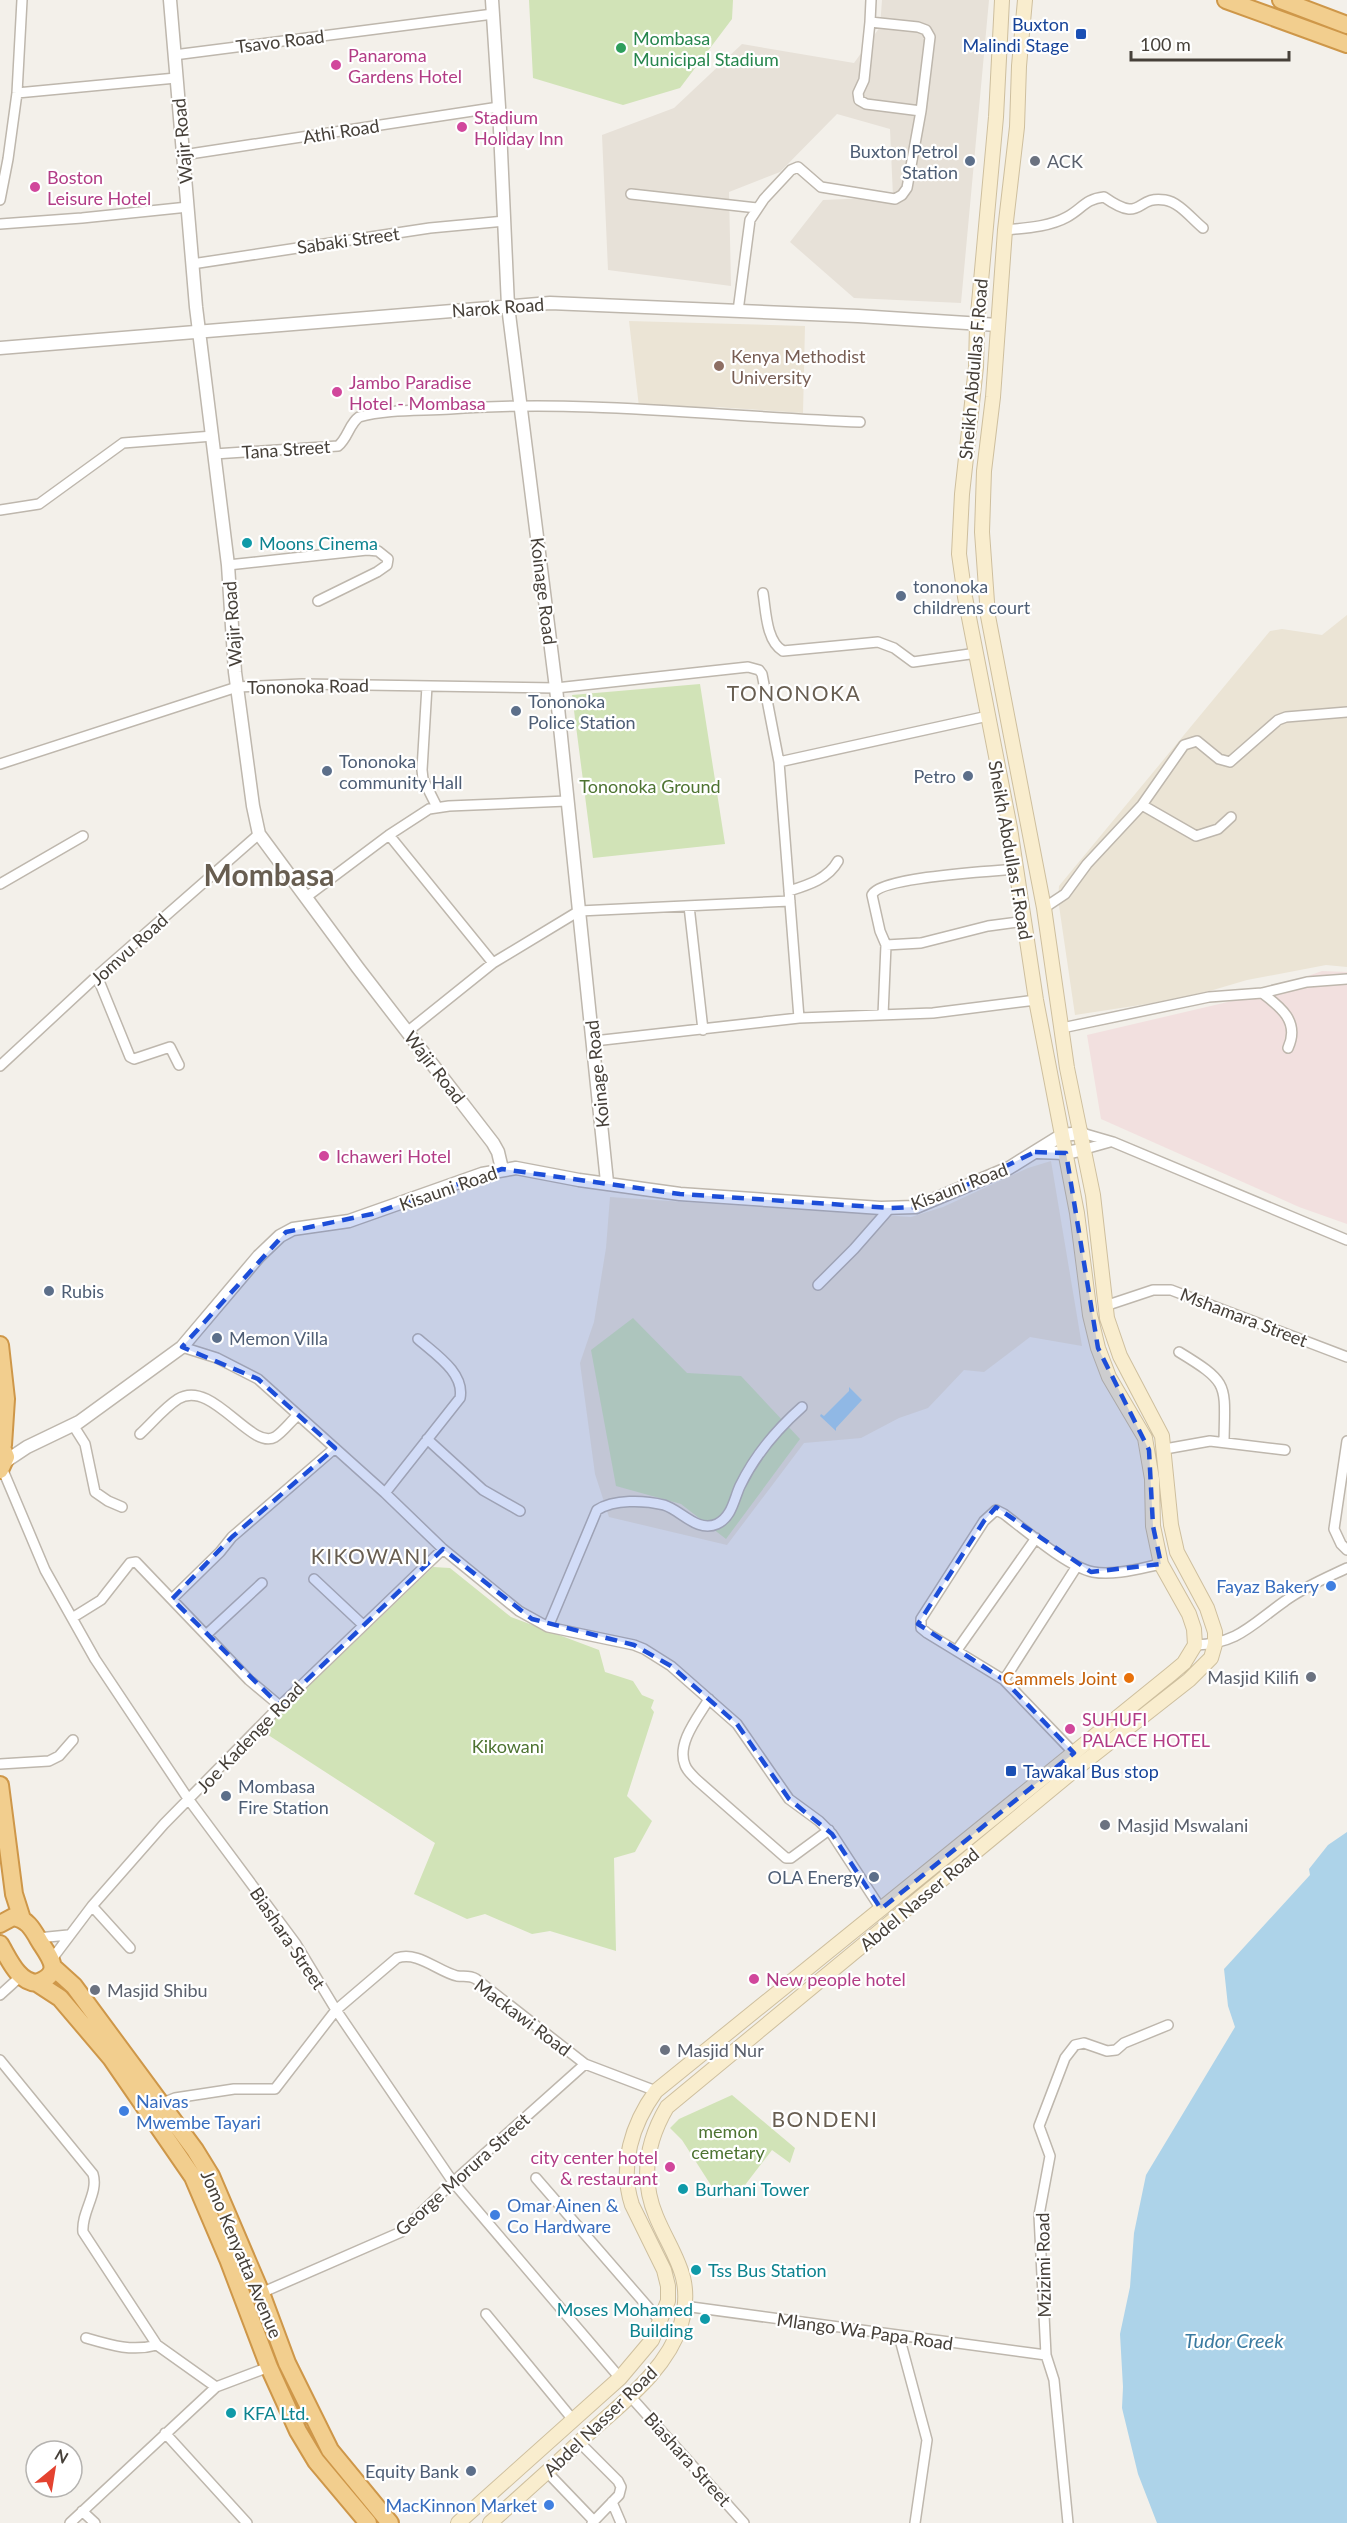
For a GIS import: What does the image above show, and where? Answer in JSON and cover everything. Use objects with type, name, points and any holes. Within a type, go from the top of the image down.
[{"type":"highway","points":[[1226,0],[1347,44]]},
{"type":"highway","points":[[1281,0],[1347,25]]},
{"type":"highway","points":[[0,1345],[6,1399],[2,1457]]},
{"type":"highway","points":[[0,1785],[14,1894],[22,1919]]},
{"type":"highway","points":[[0,1924],[13,1917],[22,1919]]},
{"type":"highway","name":"Jomo Kenyatta Avenue","points":[[22,1919],[29,1924],[52,1963],[74,1986],[211,2176],[261,2293],[287,2363],[323,2438],[330,2450],[390,2523]]},
{"type":"highway","points":[[0,1944],[19,1974]]},
{"type":"highway","points":[[38,1983],[49,1977],[52,1963]]},
{"type":"highway","name":"Jomo Kenyatta Avenue","points":[[19,1974],[30,1982],[38,1983],[60,1998],[111,2058],[193,2177],[228,2259],[269,2367],[308,2449],[368,2523]]},
{"type":"main road","name":"Sheikh Abdullas F.Road","points":[[1002,0],[996,117],[977,325],[976,368],[962,494],[959,554],[1025,921],[1036,1000],[1077,1214],[1090,1315],[1098,1348],[1109,1377],[1139,1426],[1149,1450],[1152,1479],[1152,1526],[1161,1564],[1193,1621],[1195,1645]]},
{"type":"main road","name":"Sheikh Abdullas F.Road","points":[[1025,0],[1019,66],[1017,127],[1005,231],[993,397],[984,471],[982,531],[988,615],[1044,908],[1067,1068],[1093,1195],[1110,1332],[1120,1356],[1156,1421],[1165,1449],[1172,1525],[1177,1552],[1208,1608],[1215,1632],[1215,1644]]},
{"type":"main road","name":"Abdel Nasser Road","points":[[490,2523],[630,2396],[664,2359],[674,2343],[684,2306],[681,2266],[655,2216],[647,2190],[649,2147],[658,2121],[667,2107],[683,2091],[933,1886],[1189,1680],[1211,1658],[1215,1644]]},
{"type":"main road","name":"Abdel Nasser Road","points":[[458,2523],[620,2378],[646,2349],[661,2322],[668,2301],[666,2279],[660,2260],[628,2193],[626,2172],[632,2136],[639,2119],[656,2091],[1176,1670],[1184,1663],[1195,1645]]},
{"type":"main road","points":[[926,1873],[933,1886]]},
{"type":"main road","points":[[844,1940],[855,1952]]},
{"type":"street","points":[[0,200],[17,93],[22,0]]},
{"type":"street","name":"Wajir Road","points":[[170,0],[199,332],[228,566],[237,687],[259,834],[305,898],[493,1143],[502,1169]]},
{"type":"street","name":"Koinage Road","points":[[492,0],[508,306],[556,688],[607,1182]]},
{"type":"street","points":[[871,0],[864,80],[858,93],[859,100],[866,104],[921,111]]},
{"type":"street","name":"Tsavo Road","points":[[174,55],[493,14]]},
{"type":"street","points":[[738,311],[750,220],[757,208],[791,170],[798,167],[821,187],[895,199],[907,188],[921,111],[930,38],[926,30],[870,22]]},
{"type":"street","points":[[17,93],[176,78]]},
{"type":"street","name":"Athi Road","points":[[183,155],[499,107]]},
{"type":"street","points":[[631,194],[757,208]]},
{"type":"street","points":[[1005,231],[1066,218],[1089,200],[1104,197],[1122,210],[1156,200],[1165,200],[1178,207],[1203,228]]},
{"type":"street","points":[[0,224],[188,207]]},
{"type":"street","name":"Sabaki Street","points":[[192,264],[430,228],[505,221]]},
{"type":"street","name":"Narok Road","points":[[0,348],[550,303],[858,316],[998,325]]},
{"type":"street","points":[[522,406],[643,409],[860,422]]},
{"type":"street","name":"Tana Street","points":[[214,454],[338,446],[347,438],[356,418],[364,416],[522,406]]},
{"type":"street","points":[[0,510],[39,504],[123,443],[213,436]]},
{"type":"street","points":[[228,566],[367,550],[378,551],[388,559],[387,565],[377,573],[318,601]]},
{"type":"street","points":[[763,593],[772,638],[783,651],[879,642],[894,648],[913,662],[977,653]]},
{"type":"street","name":"Tononoka Road","points":[[0,764],[237,687],[302,684],[556,688],[748,667],[759,670],[763,679],[779,762]]},
{"type":"street","points":[[427,686],[422,770],[437,807]]},
{"type":"street","points":[[1044,908],[1065,894],[1087,864],[1142,805],[1184,745],[1197,741],[1219,759],[1230,762],[1278,720],[1286,717],[1347,712]]},
{"type":"street","points":[[799,1018],[779,762],[988,716]]},
{"type":"street","points":[[305,898],[389,835],[429,809],[567,801]]},
{"type":"street","points":[[1142,805],[1196,836],[1218,829],[1231,817]]},
{"type":"street","name":"Jomvu Road","points":[[0,1066],[97,976],[259,834]]},
{"type":"street","points":[[389,835],[494,963]]},
{"type":"street","points":[[0,884],[83,836]]},
{"type":"street","points":[[407,1032],[494,963],[579,912],[689,906],[789,896],[833,870],[838,861]]},
{"type":"street","points":[[883,1015],[886,945],[880,931],[872,895],[874,889],[911,879],[1016,869]]},
{"type":"street","points":[[689,906],[703,1030]]},
{"type":"street","points":[[886,945],[921,943],[988,926],[1025,921]]},
{"type":"street","points":[[97,976],[130,1057],[134,1059],[170,1047],[179,1065]]},
{"type":"street","points":[[1062,1028],[1209,997],[1262,993],[1307,982],[1347,980]]},
{"type":"street","points":[[1262,993],[1282,1008],[1290,1021],[1292,1036],[1288,1048]]},
{"type":"street","points":[[594,1041],[799,1018],[933,1013],[1036,1000]]},
{"type":"street","points":[[1082,1133],[1113,1142],[1347,1240]]},
{"type":"street","name":"Kisauni Road","points":[[2,1457],[73,1425],[182,1347],[259,1256],[286,1232],[302,1227],[338,1223],[372,1214],[502,1169],[516,1168],[579,1180],[607,1182],[680,1194],[890,1208],[916,1207],[1009,1168],[1062,1136],[1082,1133]]},
{"type":"street","points":[[1035,1152],[1066,1153],[1113,1142]]},
{"type":"street","points":[[818,1285],[890,1208]]},
{"type":"street","name":"Mshamara Street","points":[[1105,1306],[1153,1290],[1171,1290],[1347,1357]]},
{"type":"street","points":[[385,1493],[460,1398],[461,1385],[450,1367],[418,1339]]},
{"type":"street","points":[[182,1347],[217,1358],[258,1379],[385,1493],[443,1550],[519,1611],[548,1626],[603,1637],[644,1649],[670,1666],[745,1734],[789,1799],[829,1830],[881,1909]]},
{"type":"street","points":[[1179,1352],[1215,1376],[1223,1388],[1224,1441]]},
{"type":"street","points":[[140,1434],[179,1398],[196,1396],[217,1405],[257,1437],[266,1439],[274,1438],[298,1415]]},
{"type":"street","points":[[548,1626],[597,1510],[612,1503],[652,1503],[664,1505],[701,1526],[716,1525],[730,1513],[740,1486],[771,1437],[802,1407]]},
{"type":"street","points":[[73,1425],[86,1444],[95,1492],[122,1507]]},
{"type":"street","points":[[427,1439],[483,1490],[520,1511]]},
{"type":"street","points":[[1165,1449],[1196,1442],[1224,1441],[1285,1450]]},
{"type":"street","points":[[1347,1442],[1334,1529],[1341,1544],[1347,1550]]},
{"type":"street","points":[[172,1599],[232,1537],[335,1448]]},
{"type":"street","name":"Biashara Street","points":[[2,1457],[45,1570],[95,1659],[189,1800],[283,1926],[336,2010],[453,2182],[620,2378]]},
{"type":"street","points":[[1074,1753],[1004,1680],[927,1634],[921,1628],[921,1619],[984,1521],[996,1510],[1077,1566],[1100,1573],[1161,1564]]},
{"type":"street","points":[[957,1650],[1036,1538]]},
{"type":"street","name":"Joe Kadenge Road","points":[[52,1963],[68,1935],[164,1824],[280,1706],[443,1550]]},
{"type":"street","points":[[72,1617],[101,1600],[132,1562],[136,1562],[249,1680],[280,1706]]},
{"type":"street","points":[[1004,1680],[1077,1566]]},
{"type":"street","points":[[1195,1645],[1215,1644],[1238,1636],[1286,1600],[1347,1568]]},
{"type":"street","points":[[314,1579],[363,1625]]},
{"type":"street","points":[[206,1635],[262,1583]]},
{"type":"street","points":[[709,1699],[688,1734],[684,1751],[685,1766],[697,1780],[786,1858],[791,1858],[829,1830]]},
{"type":"street","points":[[0,1764],[49,1761],[59,1756],[73,1740]]},
{"type":"street","points":[[92,1906],[130,1948]]},
{"type":"street","points":[[38,1938],[68,1935]]},
{"type":"street","name":"Mackawi Road","points":[[160,2104],[175,2098],[234,2088],[275,2089],[336,2010],[397,1958],[410,1957],[457,1976],[476,1979],[585,2064],[656,2091]]},
{"type":"street","points":[[0,1962],[19,1974],[0,1995]]},
{"type":"street","name":"Mzizimi Road","points":[[1068,2523],[1054,2380],[1046,2355],[1039,2215],[1050,2156],[1040,2131],[1041,2117],[1065,2058],[1076,2045],[1084,2043],[1107,2051],[1116,2050],[1124,2043],[1168,2025]]},
{"type":"street","points":[[0,2060],[93,2174],[94,2187],[84,2220],[83,2232],[157,2345],[216,2387]]},
{"type":"street","name":"George Morura Street","points":[[261,2293],[401,2232],[453,2182],[585,2064]]},
{"type":"street","points":[[536,2178],[661,2322]]},
{"type":"street","name":"Mlango Wa Papa Road","points":[[684,2306],[1046,2355]]},
{"type":"street","points":[[486,2314],[574,2421]]},
{"type":"street","points":[[899,2336],[927,2440],[915,2523]]},
{"type":"street","points":[[86,2338],[118,2348],[144,2349],[157,2345]]},
{"type":"street","points":[[70,2523],[216,2387],[269,2367]]},
{"type":"street","name":"Biashara Street","points":[[630,2396],[744,2523]]},
{"type":"street","points":[[165,2433],[248,2523]]},
{"type":"street","points":[[547,2472],[593,2522],[621,2491],[620,2484],[579,2442]]},
{"type":"street","points":[[612,2502],[621,2523]]},
{"type":"street","points":[[82,2511],[95,2523]]},
{"type":"highlighted area","points":[[1035,1152],[1066,1153],[1098,1348],[1149,1450],[1153,1526],[1161,1564],[1091,1572],[996,1507],[984,1521],[918,1624],[1004,1680],[1074,1753],[881,1909],[832,1834],[789,1799],[737,1724],[671,1666],[634,1645],[532,1619],[443,1549],[280,1706],[172,1599],[232,1537],[335,1448],[258,1379],[182,1347],[286,1232],[372,1214],[502,1169],[680,1194],[890,1208],[916,1207]]},
{"type":"shaded area","points":[[882,0],[989,0],[961,303],[854,298],[790,242],[823,200],[893,197],[890,129],[837,114],[780,172],[729,192],[731,286],[608,270],[602,135],[674,108],[742,44],[854,63],[880,27]]},
{"type":"shaded area","name":"Kenya Methodist University","points":[[629,321],[805,326],[803,413],[717,407],[639,407]]},
{"type":"shaded area","points":[[1347,615],[1347,967],[1326,965],[1247,980],[1186,998],[1075,1015],[1058,899],[1059,886],[1270,631],[1282,629],[1322,635]]},
{"type":"shaded area","points":[[1322,971],[1347,972],[1347,1224],[1299,1207],[1101,1119],[1087,1035],[1249,997]]},
{"type":"shaded area","points":[[1051,1161],[1082,1346],[1030,1337],[984,1372],[964,1370],[928,1408],[899,1418],[861,1438],[804,1443],[727,1545],[609,1517],[595,1474],[580,1363],[594,1322],[606,1248],[610,1197],[911,1217],[943,1207],[1028,1168]]},
{"type":"green space","name":"Mombasa Municipal Stadium","points":[[529,0],[733,0],[732,19],[680,88],[623,105],[533,78]]},
{"type":"green space","name":"Tononoka Ground","points":[[700,684],[725,844],[593,858],[572,695]]},
{"type":"green space","points":[[633,1318],[687,1373],[741,1376],[800,1439],[726,1539],[681,1504],[616,1486],[591,1350]]},
{"type":"green space","name":"Kikowani","points":[[433,1567],[450,1568],[511,1617],[599,1650],[605,1672],[633,1681],[642,1695],[654,1700],[651,1708],[654,1712],[627,1796],[652,1821],[635,1852],[614,1858],[616,1951],[550,1931],[532,1934],[485,1914],[467,1919],[414,1894],[435,1843],[262,1731]]},
{"type":"green space","name":"memon cemetary","points":[[732,2095],[795,2148],[790,2163],[772,2150],[745,2185],[714,2190],[682,2140],[670,2128],[679,2119]]},
{"type":"water","points":[[849,1387],[862,1400],[836,1428],[836,1431],[820,1416],[821,1414],[824,1416],[849,1391]]},
{"type":"water","name":"Tudor Creek","points":[[1347,1832],[1347,2523],[1157,2523],[1138,2474],[1122,2408],[1120,2334],[1130,2287],[1134,2233],[1146,2175],[1235,2027],[1228,2006],[1224,1969],[1310,1875],[1309,1869],[1328,1845]]},
{"type":"place","name":"Buxton Malindi Stage","points":[[1081,34]]},
{"type":"place","name":"Mombasa Municipal Stadium","points":[[621,48]]},
{"type":"place","name":"Panaroma Gardens Hotel","points":[[336,65]]},
{"type":"place","name":"Stadium Holiday Inn","points":[[462,127]]},
{"type":"place","name":"Buxton Petrol Station","points":[[970,161]]},
{"type":"place","name":"ACK","points":[[1035,161]]},
{"type":"place","name":"Boston Leisure Hotel","points":[[35,187]]},
{"type":"place","name":"Kenya Methodist University","points":[[719,366]]},
{"type":"place","name":"Jambo Paradise Hotel - Mombasa","points":[[337,392]]},
{"type":"place","name":"Moons Cinema","points":[[247,543]]},
{"type":"place","name":"tononoka childrens court","points":[[901,596]]},
{"type":"place","name":"Tononoka Police Station","points":[[516,711]]},
{"type":"place","name":"Tononoka community Hall","points":[[327,771]]},
{"type":"place","name":"Petro","points":[[968,776]]},
{"type":"place","name":"Ichaweri Hotel","points":[[324,1156]]},
{"type":"place","name":"Rubis","points":[[49,1291]]},
{"type":"place","name":"Memon Villa","points":[[217,1338]]},
{"type":"place","name":"Fayaz Bakery","points":[[1331,1586]]},
{"type":"place","name":"Masjid Kilifi","points":[[1311,1677]]},
{"type":"place","name":"Cammels Joint","points":[[1129,1678]]},
{"type":"place","name":"SUHUFI PALACE HOTEL","points":[[1070,1729]]},
{"type":"place","name":"Tawakal Bus stop","points":[[1011,1771]]},
{"type":"place","name":"Mombasa Fire Station","points":[[226,1796]]},
{"type":"place","name":"Masjid Mswalani","points":[[1105,1825]]},
{"type":"place","name":"OLA Energy","points":[[874,1877]]},
{"type":"place","name":"New people hotel","points":[[754,1979]]},
{"type":"place","name":"Masjid Shibu","points":[[95,1990]]},
{"type":"place","name":"Masjid Nur","points":[[665,2050]]},
{"type":"place","name":"Naivas Mwembe Tayari","points":[[124,2111]]},
{"type":"place","name":"city center hotel & restaurant","points":[[670,2167]]},
{"type":"place","name":"Burhani Tower","points":[[683,2189]]},
{"type":"place","name":"Omar Ainen & Co Hardware","points":[[495,2215]]},
{"type":"place","name":"Tss Bus Station","points":[[696,2270]]},
{"type":"place","name":"Moses Mohamed Building","points":[[705,2319]]},
{"type":"place","name":"KFA Ltd.","points":[[231,2413]]},
{"type":"place","name":"Equity Bank","points":[[471,2471]]},
{"type":"place","name":"MacKinnon Market","points":[[549,2505]]},
{"type":"district","name":"TONONOKA","points":[[794,692]]},
{"type":"district","name":"Mombasa","points":[[269,874]]},
{"type":"district","name":"KIKOWANI","points":[[370,1555]]},
{"type":"district","name":"BONDENI","points":[[825,2118]]}]
